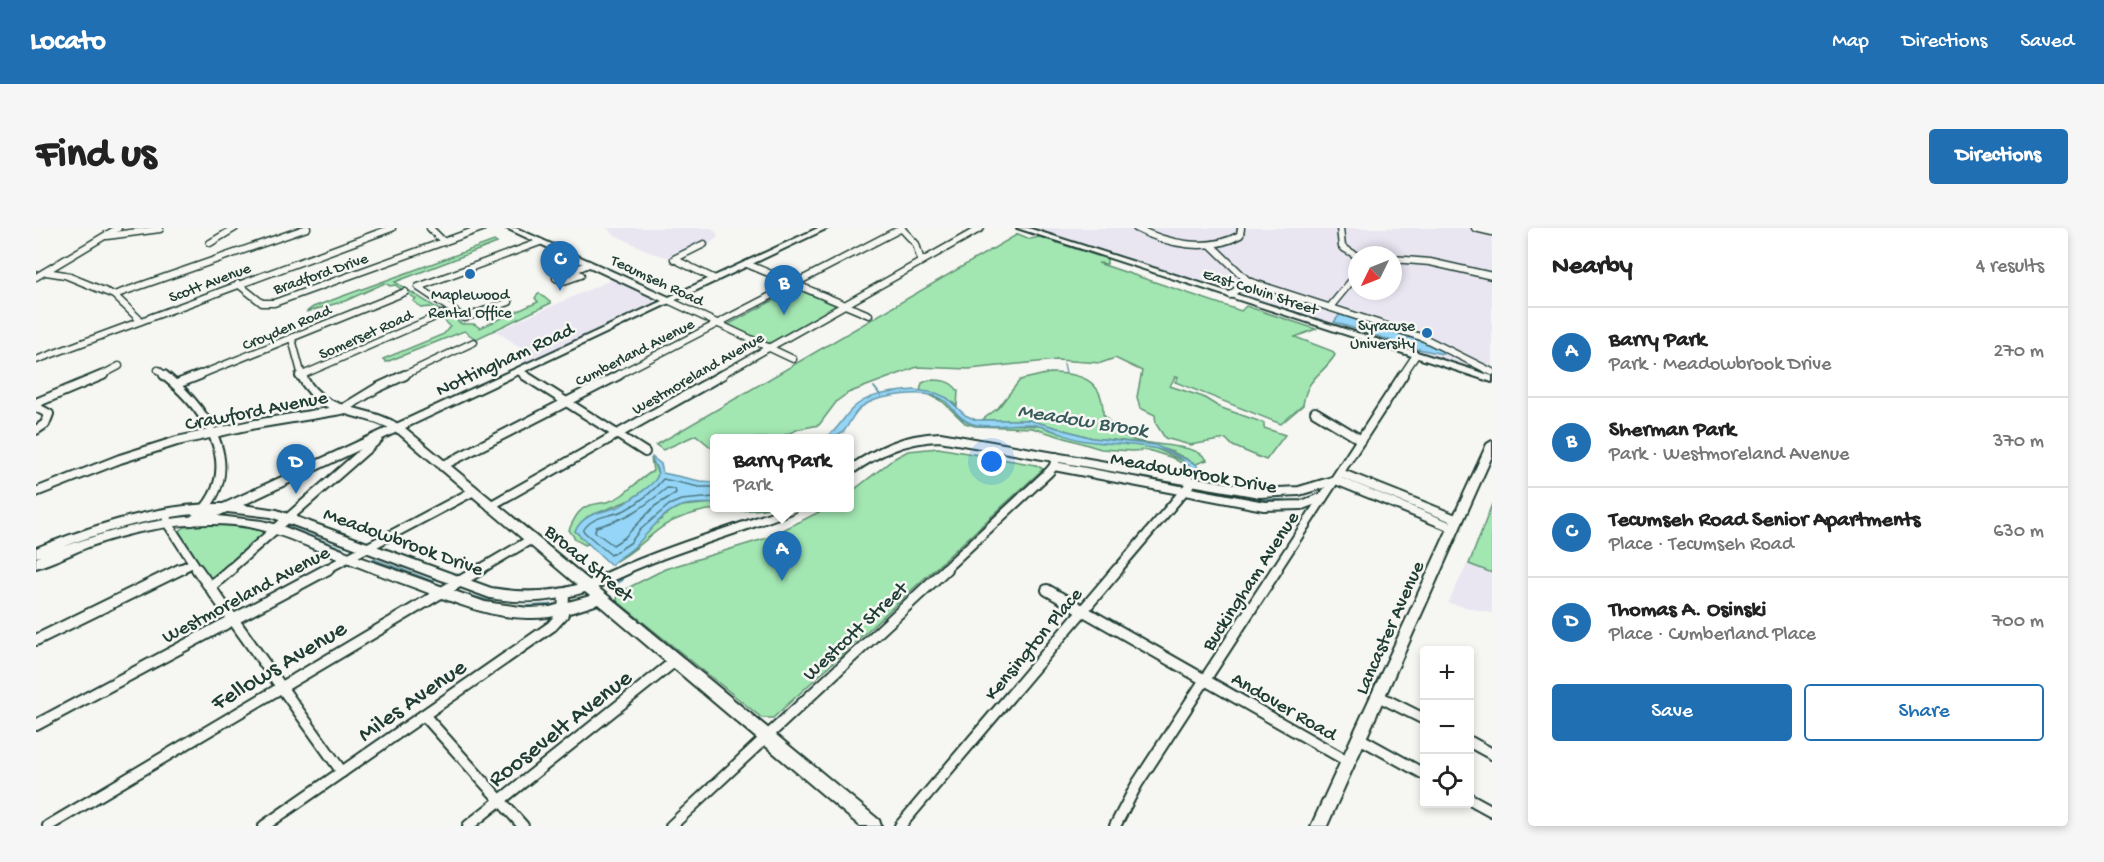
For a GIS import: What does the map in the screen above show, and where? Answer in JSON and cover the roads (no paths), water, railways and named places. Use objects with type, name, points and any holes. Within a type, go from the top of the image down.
[{"type":"street","points":[[36,276],[118,228]]},
{"type":"street","points":[[210,243],[235,228]]},
{"type":"street","points":[[114,295],[307,228]]},
{"type":"street","name":"Scott Avenue","points":[[36,360],[392,228]]},
{"type":"street","points":[[430,228],[444,242]]},
{"type":"street","name":"Bradford Drive","points":[[238,284],[262,303],[274,303],[483,228]]},
{"type":"street","name":"Tecumseh Road","points":[[510,228],[793,359]]},
{"type":"street","name":"Nottingham Road","points":[[228,507],[378,439],[824,228]]},
{"type":"street","points":[[902,228],[916,244],[921,261]]},
{"type":"street","name":"Cumberland Avenue","points":[[442,466],[902,228]]},
{"type":"street","name":"Westmoreland Avenue","points":[[490,506],[981,228]]},
{"type":"street","name":"East Colvin Street","points":[[1021,228],[1492,379]]},
{"type":"street","points":[[1136,228],[1160,238],[1211,245],[1233,240],[1240,235],[1241,228]]},
{"type":"street","points":[[1340,228],[1342,247],[1348,251]]},
{"type":"street","points":[[1475,228],[1490,232],[1492,237]]},
{"type":"street","points":[[107,236],[160,229]]},
{"type":"street","points":[[509,302],[464,318],[418,287],[540,242]]},
{"type":"street","points":[[704,244],[674,259],[715,279]]},
{"type":"street","points":[[1211,245],[1248,281],[1424,338],[1492,372]]},
{"type":"street","points":[[1402,260],[1430,262],[1492,276]]},
{"type":"street","points":[[572,271],[589,264]]},
{"type":"street","points":[[747,264],[869,315]]},
{"type":"street","points":[[46,272],[65,275],[114,295],[141,321]]},
{"type":"street","points":[[1230,296],[1248,281]]},
{"type":"street","points":[[1330,307],[1348,285]]},
{"type":"street","name":"Croyden Road","points":[[177,384],[405,292]]},
{"type":"street","name":"Somerset Road","points":[[300,376],[442,315]]},
{"type":"street","name":"Broad Street","points":[[292,339],[300,376],[319,397],[341,410],[376,416],[399,429],[873,826]]},
{"type":"street","name":"Crawford Avenue","points":[[36,492],[146,449],[214,432],[341,410],[377,388],[474,342]]},
{"type":"street","name":"Buckingham Avenue","points":[[1115,826],[1137,784],[1416,355]]},
{"type":"street","points":[[36,405],[119,366]]},
{"type":"street","points":[[158,370],[177,384],[214,432],[220,445],[222,465],[218,484],[212,500],[198,517]]},
{"type":"street","points":[[520,372],[645,452]]},
{"type":"street","points":[[36,405],[49,414],[45,424],[36,430]]},
{"type":"street","points":[[1315,412],[1361,440]]},
{"type":"street","name":"Meadowbrook Drive","points":[[854,468],[895,442],[923,436],[956,439],[1184,491],[1264,506],[1311,503],[1326,495]]},
{"type":"street","points":[[210,586],[378,439]]},
{"type":"street","name":"Lancaster Avenue","points":[[1319,826],[1492,444]]},
{"type":"street","name":"Meadowbrook Drive","points":[[1055,462],[1276,494],[1315,489],[1338,476]]},
{"type":"street","name":"Westcott Street","points":[[671,826],[1055,462]]},
{"type":"street","points":[[1338,476],[1456,524]]},
{"type":"street","name":"Kensington Place","points":[[900,826],[1191,483]]},
{"type":"street","name":"Westmoreland Avenue","points":[[36,725],[472,492]]},
{"type":"street","name":"Meadowbrook Drive","points":[[198,517],[228,507],[251,507],[289,518],[502,596],[523,598],[564,595],[664,552],[764,520],[782,512]]},
{"type":"street","name":"Meadowbrook Drive","points":[[36,553],[96,531],[167,519],[198,517],[240,521],[277,529],[439,592],[504,612],[540,614],[563,611],[600,598]]},
{"type":"street","points":[[167,519],[193,563],[342,772]]},
{"type":"street","name":"Meadowbrook Drive","points":[[36,563],[78,546],[167,519]]},
{"type":"street","name":"Fellows Avenue","points":[[48,826],[439,592],[531,540]]},
{"type":"street","points":[[36,640],[193,563]]},
{"type":"street","points":[[585,604],[589,592],[587,587]]},
{"type":"street","name":"Andover Road","points":[[1047,590],[1349,762]]},
{"type":"street","points":[[563,611],[564,595]]},
{"type":"street","name":"Miles Avenue","points":[[264,826],[552,626],[561,617],[563,611]]},
{"type":"street","name":"Roosevelt Avenue","points":[[468,826],[675,661]]},
{"type":"street","points":[[1378,696],[1420,717]]},
{"type":"street","points":[[424,715],[523,826]]},
{"type":"street","points":[[1359,738],[1420,771]]},
{"type":"street","points":[[1474,744],[1492,754]]},
{"type":"street","points":[[1474,801],[1492,811]]},
{"type":"water","points":[[1340,314],[1430,342],[1441,348],[1443,354],[1413,348],[1334,322]]},
{"type":"water","points":[[914,390],[936,393],[947,398],[965,415],[976,420],[1029,420],[1092,438],[1155,445],[1196,464],[1203,477],[1197,476],[1187,464],[1174,455],[1144,446],[1080,440],[1035,425],[973,424],[961,417],[945,401],[925,394],[901,395],[872,401],[858,410],[841,434],[830,434],[858,404],[873,396]]},
{"type":"water","points":[[652,457],[661,464],[663,473],[710,482],[710,503],[690,504],[668,513],[633,548],[611,565],[575,531],[584,520],[618,507],[653,482],[658,474]]},
{"type":"waterway","points":[[1064,364],[1066,373]]},
{"type":"waterway","points":[[874,387],[881,396]]},
{"type":"waterway","points":[[1355,483],[1445,520]]},
{"type":"waterway","points":[[1211,491],[1255,500],[1283,500]]},
{"type":"waterway","name":"Meadow Brook","points":[[288,527],[344,549]]},
{"type":"waterway","name":"Meadow Brook","points":[[72,544],[124,528]]},
{"type":"waterway","name":"Meadow Brook","points":[[373,559],[403,570]]},
{"type":"waterway","name":"Meadow Brook","points":[[399,569],[433,582]]},
{"type":"waterway","name":"Meadow Brook","points":[[611,586],[622,580],[620,578]]},
{"type":"waterway","name":"Meadow Brook","points":[[466,595],[498,604]]},
{"type":"waterway","name":"Meadow Brook","points":[[521,607],[554,605]]},
{"type":"place","name":"Maplewood Rental Office","points":[[470,274]]},
{"type":"place","name":"Tecumseh Road Senior Apartments","points":[[560,291]]},
{"type":"place","name":"Sherman Park","points":[[784,315]]},
{"type":"place","name":"Syracuse University","points":[[1427,333]]},
{"type":"place","name":"Thomas A. Osinski","points":[[296,494]]},
{"type":"place","name":"Barry Park","points":[[782,581]]}]
